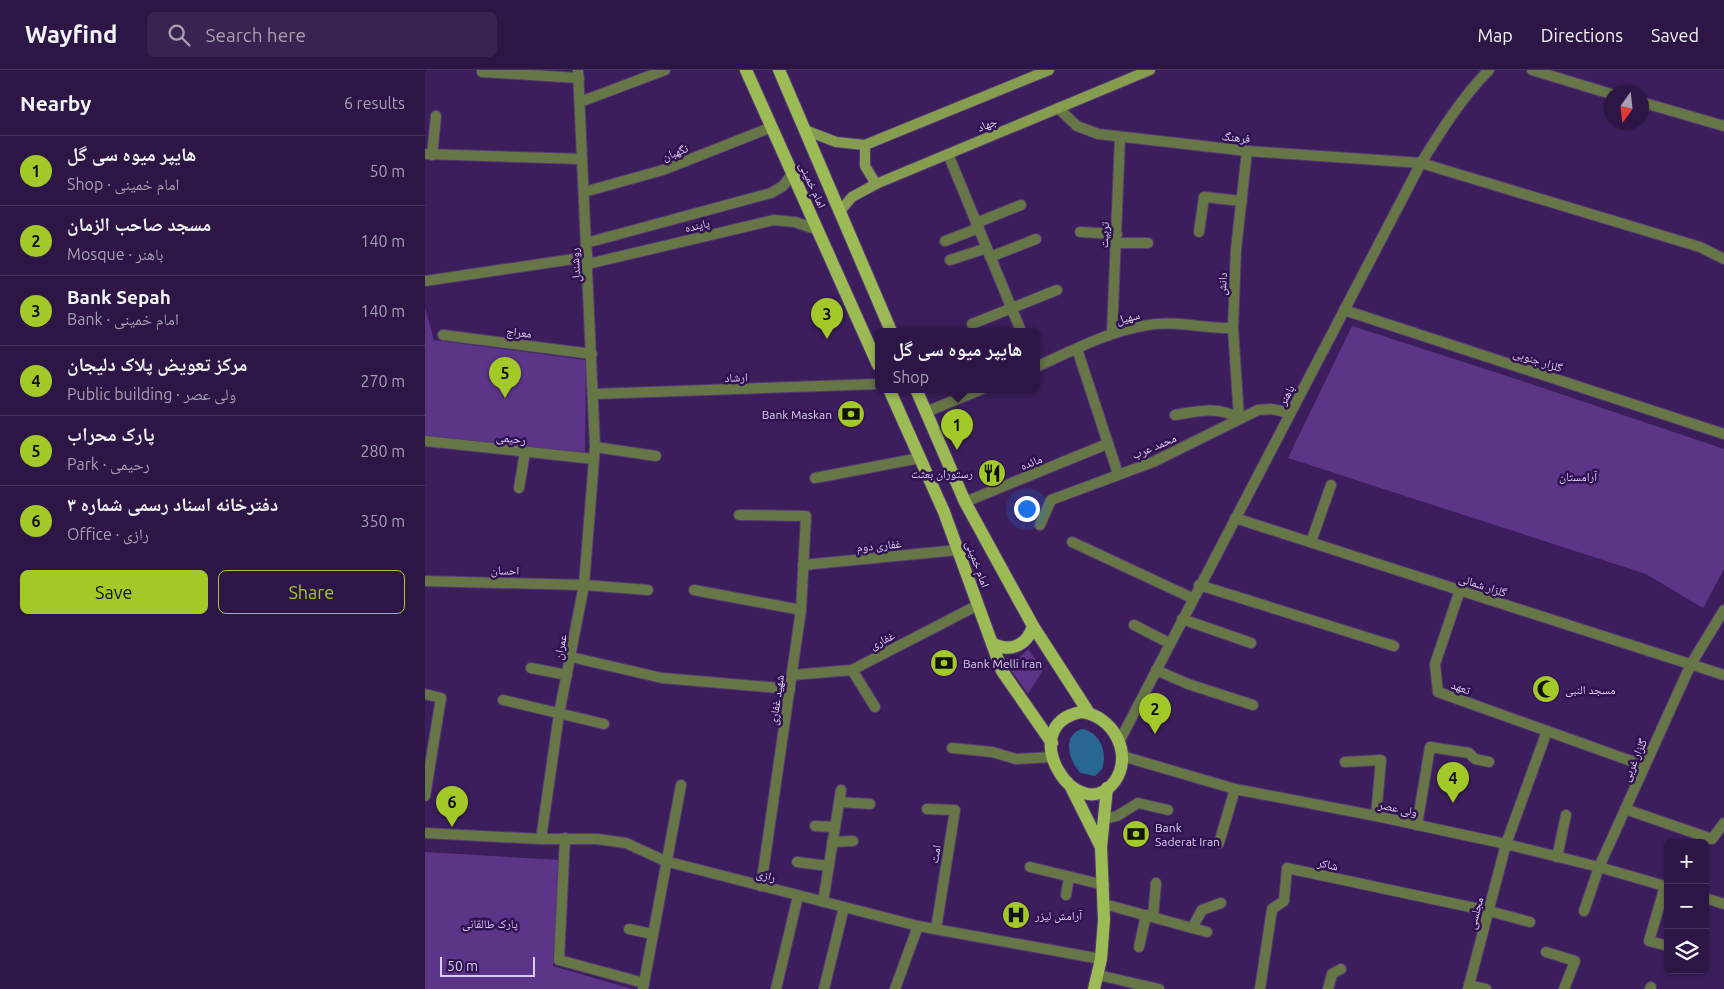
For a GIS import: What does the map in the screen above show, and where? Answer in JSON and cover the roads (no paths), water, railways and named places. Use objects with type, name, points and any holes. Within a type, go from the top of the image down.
[{"type":"main road","name":"امام خمینی","points":[[746,70],[875,358]]},
{"type":"main road","name":"امام خمینی","points":[[779,70],[890,328]]},
{"type":"main road","points":[[805,130],[836,142],[865,145],[1049,70]]},
{"type":"main road","name":"جهاد","points":[[839,211],[852,197],[875,184],[1150,70]]},
{"type":"main road","points":[[865,145],[865,166],[875,184]]},
{"type":"main road","name":"امام خمینی","points":[[891,393],[958,550],[1002,671],[1052,743]]},
{"type":"main road","name":"امام خمینی","points":[[918,393],[965,502],[1033,626],[1089,713]]},
{"type":"main road","points":[[991,643],[1006,648],[1021,644],[1031,633],[1033,626]]},
{"type":"main road","points":[[1089,713],[1108,724],[1119,742],[1122,756],[1117,777],[1107,788],[1092,793],[1084,793],[1071,786],[1061,776],[1053,757],[1052,743],[1056,729],[1066,717],[1073,714],[1089,713]]},
{"type":"main road","points":[[1071,786],[1101,847]]},
{"type":"main road","points":[[1094,989],[1101,959],[1104,885],[1101,847],[1107,788]]},
{"type":"street","points":[[580,102],[665,70]]},
{"type":"street","name":"باهنر","points":[[1119,742],[1192,598],[1421,163],[1443,127],[1477,82],[1489,70]]},
{"type":"street","points":[[1532,70],[1604,92]]},
{"type":"street","points":[[483,72],[578,74]]},
{"type":"street","name":"روشندل","points":[[578,74],[594,394],[594,459]]},
{"type":"street","points":[[1649,104],[1724,126]]},
{"type":"street","name":"فرهنگ","points":[[1058,108],[1077,126],[1098,134],[1247,151],[1421,163],[1700,247],[1724,259]]},
{"type":"street","points":[[436,116],[428,154],[583,159]]},
{"type":"street","name":"نگهبان","points":[[584,192],[663,170],[772,127]]},
{"type":"street","name":"تربیت","points":[[1113,333],[1121,137]]},
{"type":"street","name":"دانش","points":[[1239,418],[1233,328],[1236,249],[1247,151]]},
{"type":"street","points":[[948,154],[1020,328]]},
{"type":"street","name":"پاینده","points":[[587,243],[771,193],[783,186],[793,173]]},
{"type":"street","points":[[1199,232],[1204,197],[1242,201]]},
{"type":"street","points":[[945,240],[1021,205]]},
{"type":"street","name":"پاینده","points":[[425,281],[587,260],[774,220],[795,222],[818,230]]},
{"type":"street","points":[[1080,232],[1148,243]]},
{"type":"street","points":[[950,260],[989,252],[1036,238]]},
{"type":"street","points":[[972,324],[1057,290]]},
{"type":"street","name":"گلزار جنوبی","points":[[1344,310],[1724,434]]},
{"type":"street","name":"سهیل","points":[[1040,364],[1113,333],[1148,325],[1170,323],[1210,329],[1233,328]]},
{"type":"street","name":"معراج","points":[[443,335],[592,354]]},
{"type":"street","points":[[1077,348],[1118,474]]},
{"type":"street","name":"ارشاد","points":[[594,394],[875,384]]},
{"type":"street","points":[[926,412],[972,393]]},
{"type":"street","name":"محمد عرب","points":[[1040,525],[1051,500],[1153,462],[1258,410],[1272,409],[1291,413]]},
{"type":"street","points":[[1175,414],[1209,410],[1225,411],[1239,418]]},
{"type":"street","name":"رحیمی","points":[[425,441],[594,459]]},
{"type":"street","name":"مائده","points":[[965,502],[1107,444]]},
{"type":"street","points":[[595,447],[656,456]]},
{"type":"street","points":[[519,488],[525,452]]},
{"type":"street","points":[[815,478],[919,458]]},
{"type":"street","name":"عمران","points":[[541,839],[559,714],[584,585],[594,459]]},
{"type":"street","points":[[1311,542],[1331,484]]},
{"type":"street","name":"شهید غفاری","points":[[739,514],[806,516],[801,610],[761,886]]},
{"type":"street","name":"گلزار شمالی","points":[[1235,518],[1724,675]]},
{"type":"street","points":[[1072,542],[1192,598]]},
{"type":"street","name":"غفاری دوم","points":[[803,565],[958,550]]},
{"type":"street","name":"احسان","points":[[425,581],[584,585],[648,590]]},
{"type":"street","points":[[1199,585],[1394,646]]},
{"type":"street","points":[[694,590],[801,610]]},
{"type":"street","name":"تعهد","points":[[1460,590],[1435,664],[1437,692],[1645,766]]},
{"type":"street","name":"غفاری","points":[[792,675],[852,670],[978,605]]},
{"type":"street","points":[[1691,664],[1724,610]]},
{"type":"street","points":[[1182,619],[1251,643]]},
{"type":"street","points":[[1134,625],[1169,644]]},
{"type":"street","points":[[571,657],[662,678],[790,689]]},
{"type":"street","name":"گلزار غربی","points":[[1584,912],[1599,867],[1691,664]]},
{"type":"street","points":[[531,668],[567,675]]},
{"type":"street","points":[[852,670],[875,707]]},
{"type":"street","points":[[1155,670],[1188,684],[1253,705]]},
{"type":"street","points":[[425,694],[441,698],[425,796]]},
{"type":"street","points":[[503,700],[604,724]]},
{"type":"street","points":[[1506,844],[1547,731]]},
{"type":"street","points":[[1417,825],[1430,747],[1469,753],[1475,759],[1489,762]]},
{"type":"street","points":[[951,748],[992,752],[1016,759],[1053,757]]},
{"type":"street","name":"ولی عصر","points":[[1122,756],[1235,789],[1376,816],[1506,844],[1664,885]]},
{"type":"street","points":[[1345,762],[1381,760],[1376,816]]},
{"type":"street","points":[[565,838],[559,960],[643,986],[665,861],[681,786]]},
{"type":"street","points":[[1219,843],[1235,789]]},
{"type":"street","points":[[823,902],[841,790]]},
{"type":"street","points":[[839,802],[871,804]]},
{"type":"street","points":[[1105,819],[1117,816],[1138,802],[1168,810]]},
{"type":"street","name":"امت","points":[[927,809],[955,810],[936,929]]},
{"type":"street","points":[[1625,809],[1712,839],[1724,823]]},
{"type":"street","points":[[1557,857],[1567,815]]},
{"type":"street","points":[[815,826],[835,827]]},
{"type":"street","name":"رازی","points":[[425,833],[541,839],[597,839],[625,843],[665,861],[918,926],[1101,959]]},
{"type":"street","points":[[832,842],[853,841]]},
{"type":"street","name":"مجلسی","points":[[1468,987],[1506,844]]},
{"type":"street","points":[[797,862],[829,866]]},
{"type":"street","points":[[1030,867],[1104,885]]},
{"type":"street","name":"شاکر","points":[[1260,989],[1272,910],[1284,901],[1287,868],[1489,911]]},
{"type":"street","points":[[1066,895],[1069,877]]},
{"type":"street","points":[[1139,946],[1149,916],[1156,883]]},
{"type":"street","points":[[1664,892],[1649,941],[1664,945]]},
{"type":"street","points":[[775,989],[798,896]]},
{"type":"street","points":[[1709,899],[1724,904]]},
{"type":"street","points":[[1192,928],[1202,910],[1221,903]]},
{"type":"street","points":[[1104,904],[1207,932]]},
{"type":"street","points":[[824,989],[844,907]]},
{"type":"street","points":[[1489,911],[1530,922]]},
{"type":"street","points":[[895,989],[918,926]]},
{"type":"street","points":[[629,929],[652,934]]},
{"type":"street","points":[[1546,952],[1575,962],[1564,989]]},
{"type":"street","points":[[1327,989],[1332,974],[1341,969]]},
{"type":"street","points":[[1097,975],[1159,989]]},
{"type":"street","points":[[1468,987],[1486,989]]},
{"type":"water","points":[[1082,729],[1094,734],[1103,750],[1104,763],[1102,769],[1095,776],[1081,773],[1073,762],[1069,749],[1071,737],[1075,732]]},
{"type":"place","name":"Bank Sepah","points":[[827,339]]},
{"type":"place","name":"پارک محراب","points":[[505,398]]},
{"type":"place","name":"Bank Maskan","points":[[851,414]]},
{"type":"place","name":"هایپر میوه سی گل","points":[[957,450]]},
{"type":"place","name":"رستوران بعثت","points":[[992,473]]},
{"type":"place","name":"Bank Melli Iran","points":[[944,663]]},
{"type":"place","name":"مسجد النبی","points":[[1546,689]]},
{"type":"place","name":"مسجد صاحب الزمان","points":[[1155,734]]},
{"type":"place","name":"مرکز تعویض پلاک دلیجان","points":[[1453,803]]},
{"type":"place","name":"دفترخانه اسناد رسمی شماره ۳","points":[[452,827]]},
{"type":"place","name":"Bank Saderat Iran","points":[[1136,834]]},
{"type":"place","name":"آرامش لیزر","points":[[1016,915]]},
{"type":"park label","name":"آرامستان","points":[[1578,476]]},
{"type":"park label","name":"پارک طالقانی","points":[[490,923]]}]
